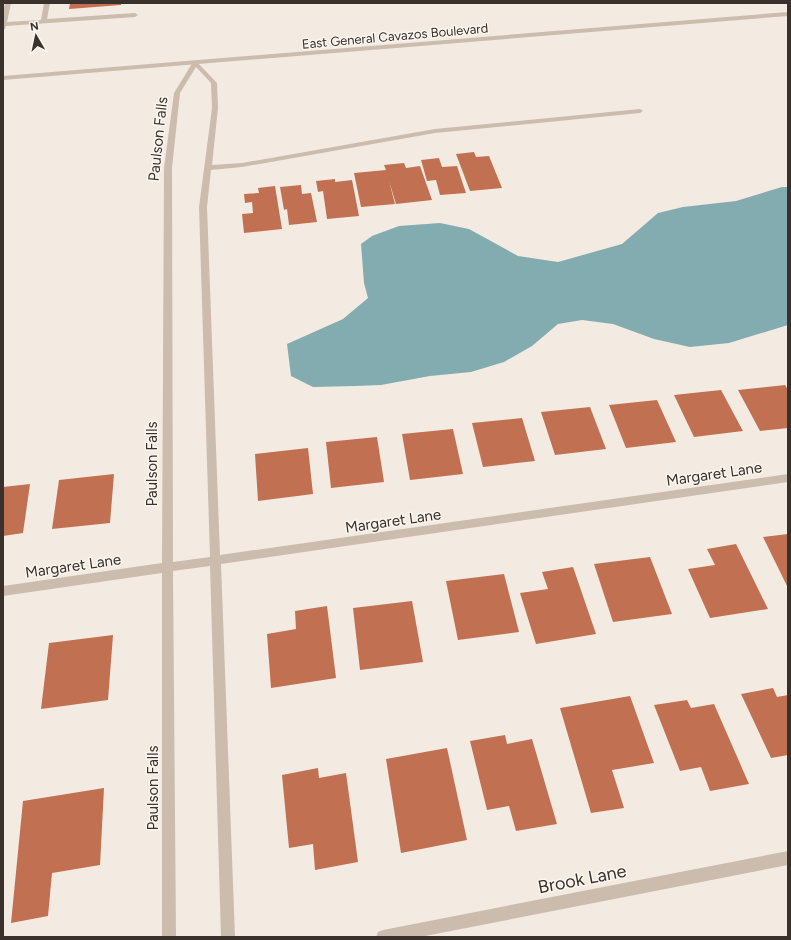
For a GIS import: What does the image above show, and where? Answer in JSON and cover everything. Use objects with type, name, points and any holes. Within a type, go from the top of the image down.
[{"type":"street","points":[[8,3],[3,25],[135,15]]},
{"type":"street","points":[[44,22],[47,3]]},
{"type":"street","name":"East General Cavazos Boulevard","points":[[3,78],[788,14]]},
{"type":"street","points":[[195,63],[214,83],[216,108],[203,207],[228,937]]},
{"type":"street","name":"Paulson Falls","points":[[169,937],[167,332],[168,168],[177,93],[195,63]]},
{"type":"street","points":[[208,168],[242,165],[435,131],[640,111]]},
{"type":"street","name":"Margaret Lane","points":[[3,591],[215,562],[788,478]]},
{"type":"street","name":"Brook Lane","points":[[383,937],[788,858]]},
{"type":"water","points":[[782,187],[788,187],[788,325],[729,343],[690,347],[654,339],[613,324],[582,320],[558,324],[532,346],[504,362],[471,372],[430,376],[381,385],[313,387],[291,376],[287,344],[343,319],[368,298],[364,283],[361,244],[372,236],[399,226],[440,223],[469,229],[518,256],[558,262],[622,244],[658,213],[683,207],[736,201]]},
{"type":"building","points":[[70,3],[121,3],[121,5],[69,9]]},
{"type":"building","points":[[474,152],[476,157],[489,156],[502,188],[470,191],[456,154]]},
{"type":"building","points":[[439,158],[442,167],[457,166],[466,193],[440,195],[436,180],[427,181],[421,160]]},
{"type":"building","points":[[404,163],[406,168],[420,166],[432,200],[396,204],[389,181],[395,204],[361,207],[354,173],[386,170],[384,165]]},
{"type":"building","points":[[335,179],[335,182],[352,180],[359,216],[327,219],[323,191],[318,192],[316,181]]},
{"type":"building","points":[[301,185],[302,194],[311,193],[317,222],[289,225],[287,209],[284,210],[280,187]]},
{"type":"building","points":[[275,186],[282,229],[244,233],[242,214],[253,213],[252,202],[245,203],[244,194],[259,193],[258,188]]},
{"type":"building","points":[[785,385],[788,390],[788,428],[760,431],[738,390]]},
{"type":"building","points":[[721,390],[743,431],[694,437],[674,395]]},
{"type":"building","points":[[657,400],[676,442],[626,448],[609,405]]},
{"type":"building","points":[[590,407],[606,449],[555,455],[541,412]]},
{"type":"building","points":[[522,418],[535,461],[483,467],[472,423]]},
{"type":"building","points":[[453,429],[463,474],[410,480],[402,434]]},
{"type":"building","points":[[377,437],[384,482],[331,488],[326,442]]},
{"type":"building","points":[[308,448],[313,494],[258,501],[255,454]]},
{"type":"building","points":[[114,474],[110,523],[52,529],[59,480]]},
{"type":"building","points":[[30,484],[23,533],[3,536],[3,487]]},
{"type":"building","points":[[788,534],[788,588],[763,537]]},
{"type":"building","points":[[736,544],[768,609],[710,618],[688,569],[715,565],[707,549]]},
{"type":"building","points":[[650,557],[672,614],[613,622],[594,564]]},
{"type":"building","points":[[573,567],[596,634],[536,644],[520,593],[548,589],[542,572]]},
{"type":"building","points":[[504,574],[519,632],[458,640],[446,581]]},
{"type":"building","points":[[412,601],[423,662],[360,670],[353,608]]},
{"type":"building","points":[[327,606],[336,678],[271,688],[267,634],[296,629],[295,611]]},
{"type":"building","points":[[113,635],[108,700],[41,709],[49,643]]},
{"type":"building","points":[[773,688],[777,697],[788,695],[788,755],[771,758],[741,694]]},
{"type":"building","points":[[630,696],[654,763],[612,770],[624,808],[591,813],[560,708]]},
{"type":"building","points":[[687,700],[691,708],[714,704],[749,784],[710,791],[701,767],[680,771],[654,705]]},
{"type":"building","points":[[505,735],[507,744],[532,739],[557,824],[516,831],[509,806],[487,810],[470,741]]},
{"type":"building","points":[[447,748],[467,840],[401,853],[386,759]]},
{"type":"building","points":[[318,768],[319,778],[346,773],[358,862],[315,870],[313,844],[289,848],[282,775]]},
{"type":"building","points":[[104,788],[100,865],[52,873],[48,916],[11,923],[23,801]]}]
